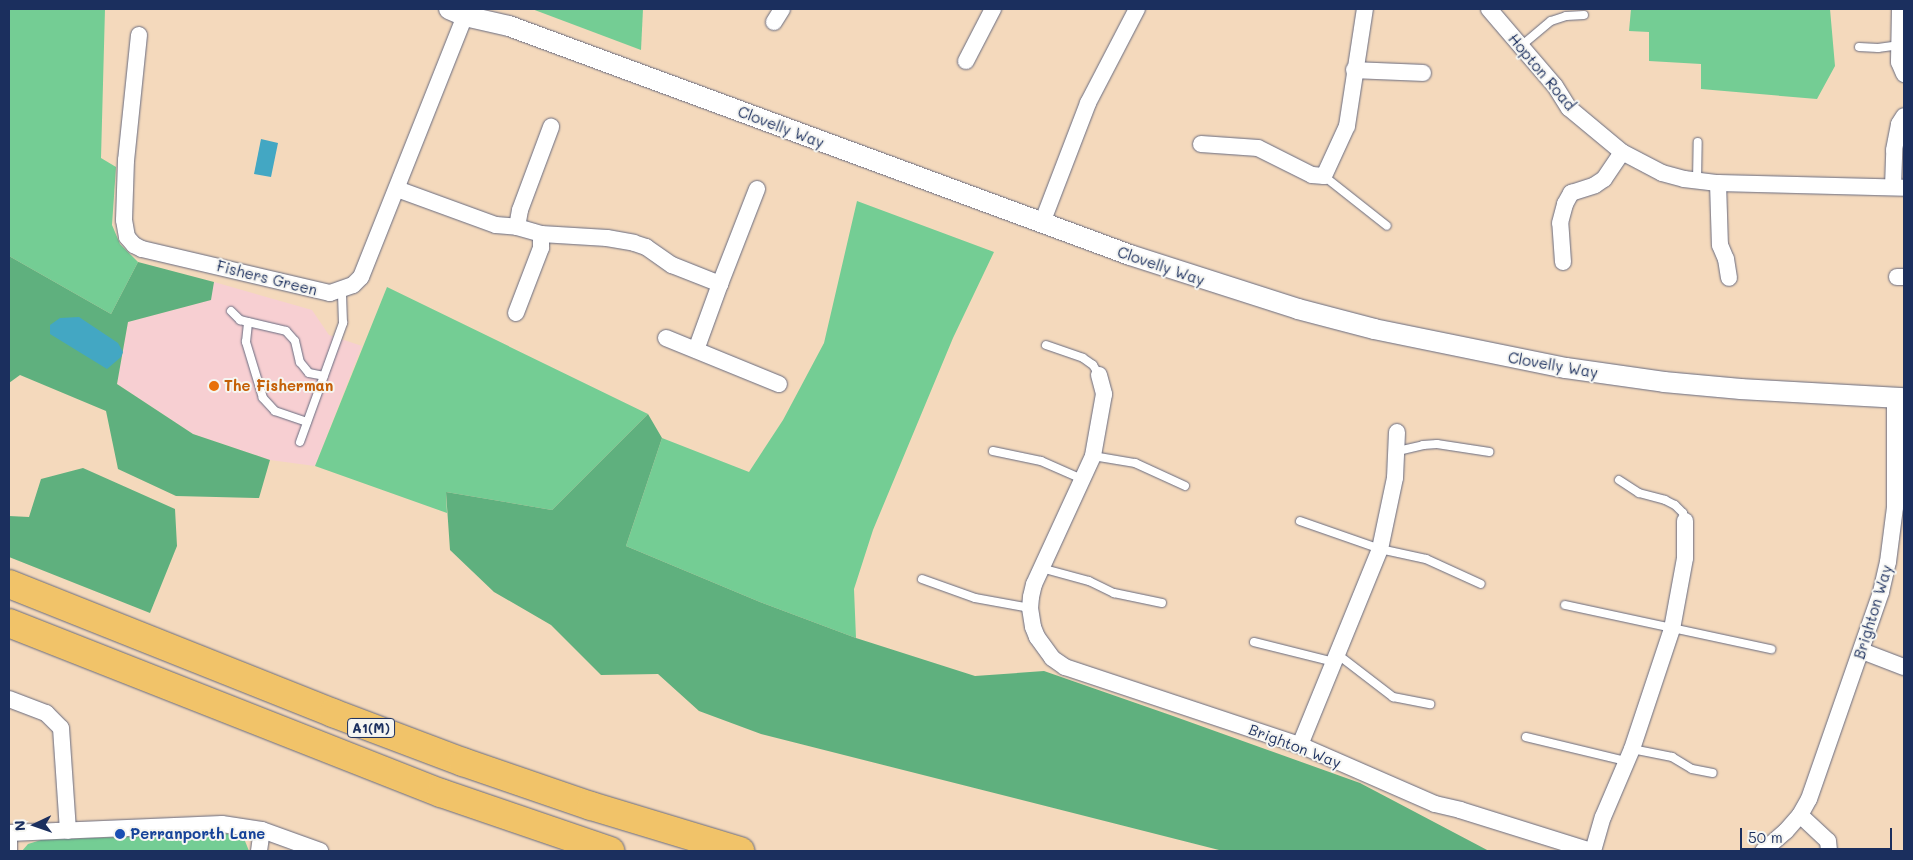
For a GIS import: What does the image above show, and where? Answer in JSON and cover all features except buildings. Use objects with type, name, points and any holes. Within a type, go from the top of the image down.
[{"type":"highway","name":"A1(M)","points":[[9,584],[332,713],[463,762],[591,806],[740,851]]},
{"type":"highway","name":"A1(M)","points":[[9,623],[433,790],[610,851]]},
{"type":"street","points":[[966,61],[993,9]]},
{"type":"street","points":[[1042,223],[1088,103],[1137,9]]},
{"type":"street","points":[[1202,144],[1258,148],[1312,176],[1324,176],[1347,126],[1362,9]]},
{"type":"street","name":"Hopton Road","points":[[1489,9],[1556,86],[1570,108],[1622,152],[1662,173],[1697,181],[1718,183],[1899,187],[1894,150],[1899,124],[1904,116]]},
{"type":"street","points":[[1900,9],[1899,62],[1904,74]]},
{"type":"street","points":[[342,290],[353,286],[361,277],[397,189],[457,13]]},
{"type":"street","name":"Clovelly Way","points":[[457,13],[509,26],[1130,255],[1298,310],[1374,329],[1566,368],[1664,382],[1804,394],[1900,398]]},
{"type":"street","name":"Fishers Green","points":[[139,35],[126,160],[124,220],[127,237],[134,245],[142,249],[318,291],[342,290]]},
{"type":"street","points":[[1354,70],[1423,73]]},
{"type":"street","points":[[517,226],[520,210],[551,127]]},
{"type":"street","points":[[1563,262],[1560,223],[1565,204],[1571,193],[1595,185],[1604,179],[1622,152]]},
{"type":"street","points":[[1718,183],[1720,245],[1726,259],[1729,278]]},
{"type":"street","points":[[397,189],[496,224],[517,226],[542,234],[607,238],[634,243],[646,247],[672,264],[720,284]]},
{"type":"street","points":[[696,350],[757,189]]},
{"type":"street","points":[[516,313],[541,248],[542,234]]},
{"type":"street","points":[[666,338],[779,384]]},
{"type":"street","name":"Brighton Way","points":[[1099,375],[1104,394],[1094,456],[1034,584],[1030,608],[1037,637],[1052,658],[1064,667],[1300,745],[1435,804],[1592,851]]},
{"type":"street","name":"Brighton Way","points":[[1763,851],[1786,832],[1800,815],[1819,775],[1882,592],[1893,534],[1900,398]]},
{"type":"street","points":[[1300,745],[1380,549],[1390,506],[1398,451],[1398,432]]},
{"type":"street","points":[[1592,851],[1603,817],[1629,755],[1672,629],[1685,558],[1685,521]]},
{"type":"street","points":[[1862,651],[1904,667]]},
{"type":"street","points":[[9,699],[46,713],[61,728],[68,831]]},
{"type":"street","points":[[1800,815],[1828,841],[1830,851]]},
{"type":"street","points":[[9,851],[9,833],[222,824],[262,830],[320,851]]},
{"type":"street","points":[[259,851],[262,830]]},
{"type":"lane","points":[[1521,46],[1551,21],[1566,16],[1584,15]]},
{"type":"lane","points":[[1859,47],[1878,48],[1900,45]]},
{"type":"lane","points":[[1697,181],[1698,142]]},
{"type":"lane","points":[[1324,176],[1387,226]]},
{"type":"lane","points":[[300,442],[343,323],[342,290]]},
{"type":"lane","points":[[231,311],[240,320],[286,331],[295,341],[300,362],[309,373],[324,376]]},
{"type":"lane","points":[[248,322],[246,342],[263,398],[275,412],[307,422]]},
{"type":"lane","name":"Brighton Way","points":[[1046,345],[1083,358],[1093,365],[1099,375]]},
{"type":"lane","points":[[1398,451],[1422,444],[1437,444],[1489,452]]},
{"type":"lane","points":[[993,451],[1041,461],[1082,479]]},
{"type":"lane","points":[[1094,456],[1135,463],[1185,486]]},
{"type":"lane","points":[[1619,480],[1640,493],[1665,500],[1675,506],[1682,513],[1685,521]]},
{"type":"lane","points":[[1300,520],[1380,549],[1426,558],[1481,584]]},
{"type":"lane","points":[[1041,568],[1089,581],[1114,593],[1162,603]]},
{"type":"lane","points":[[922,579],[975,598],[1030,608]]},
{"type":"lane","points":[[1565,606],[1771,649]]},
{"type":"lane","points":[[1254,642],[1336,658],[1393,698],[1430,704]]},
{"type":"lane","points":[[1526,737],[1629,755],[1672,757],[1692,769],[1713,773]]},
{"type":"shaded area","points":[[214,282],[312,310],[329,335],[362,346],[315,466],[270,460],[193,434],[117,384],[128,322],[210,300]]},
{"type":"green space","points":[[105,9],[101,158],[116,167],[112,225],[120,244],[138,262],[111,314],[9,256],[9,10]]},
{"type":"green space","points":[[532,9],[643,9],[641,50]]},
{"type":"green space","points":[[1631,9],[1830,9],[1835,66],[1817,99],[1701,89],[1701,64],[1649,61],[1649,32],[1629,31]]},
{"type":"green space","points":[[857,201],[994,252],[953,338],[873,530],[854,589],[856,638],[760,602],[626,546],[662,438],[749,472],[783,420],[824,343]]},
{"type":"green space","points":[[9,256],[111,314],[138,262],[214,282],[211,300],[128,322],[117,384],[193,434],[270,460],[259,498],[176,496],[118,469],[106,411],[20,375],[9,383]]},
{"type":"green space","points":[[387,287],[648,414],[552,510],[446,492],[447,513],[315,466]]},
{"type":"green space","points":[[648,414],[662,438],[626,546],[760,602],[856,638],[975,676],[1044,671],[1173,716],[1360,783],[1489,851],[1223,851],[761,734],[699,711],[658,674],[601,675],[551,625],[494,592],[450,550],[446,492],[552,510]]},
{"type":"green space","points":[[83,468],[175,509],[177,546],[150,613],[9,557],[9,516],[29,517],[41,479]]},
{"type":"green space","points":[[223,833],[239,836],[245,841],[249,851],[22,851],[28,844],[41,840]]},
{"type":"water","points":[[261,139],[278,143],[271,177],[254,174]]},
{"type":"water","points":[[79,317],[118,343],[123,352],[121,357],[107,369],[50,334],[50,325],[60,318]]},
{"type":"place","name":"The Fisherman","points":[[214,386]]},
{"type":"place","name":"Perranporth Lane","points":[[120,834]]}]
